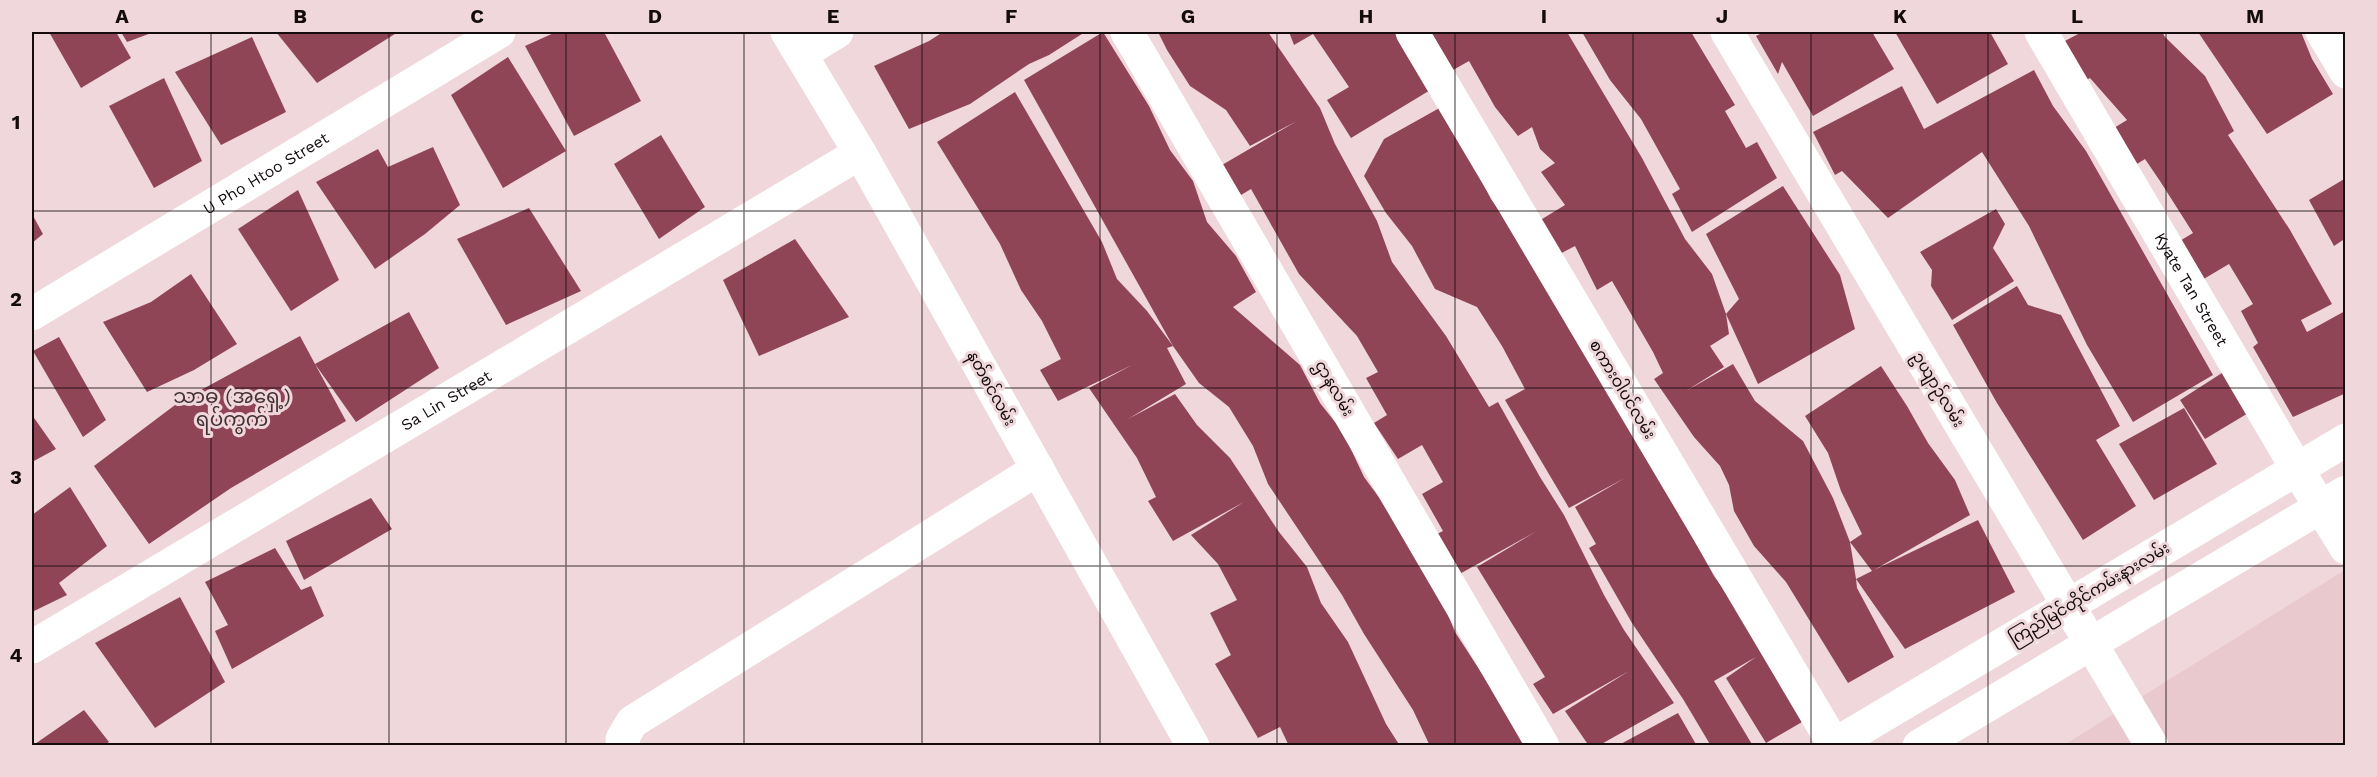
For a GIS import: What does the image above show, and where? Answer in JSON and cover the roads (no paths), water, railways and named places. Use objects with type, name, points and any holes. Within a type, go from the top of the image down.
[{"type":"street","name":"U Pho Htoo Street","points":[[32,314],[499,32]]},
{"type":"street","points":[[794,43],[837,32]]},
{"type":"street","name":"ဌာနလမ်း","points":[[1127,32],[1543,746]]},
{"type":"street","name":"စကားဝါပင်လမ်း","points":[[1412,32],[1834,745]]},
{"type":"street","name":"ဥယျာဉ်လမ်း","points":[[1727,32],[2152,746]]},
{"type":"street","name":"Kyate Tan Street","points":[[2041,32],[2297,469],[2333,500],[2346,548]]},
{"type":"street","points":[[2322,32],[2346,72]]},
{"type":"street","name":"နတ်စင်လမ်း","points":[[794,43],[860,153],[1193,746]]},
{"type":"street","name":"Sa Lin Street","points":[[32,647],[860,153]]},
{"type":"street","name":"ကြည်မြင်တိုင်ကမ်းနားလမ်း","points":[[1834,745],[2346,440]]},
{"type":"street","points":[[624,746],[622,739],[632,722],[1038,470]]},
{"type":"street","points":[[1919,746],[2090,642],[2333,500]]},
{"type":"district","name":"သာဓု (အရှေ့) ရပ်ကွက်","points":[[232,408]]}]
